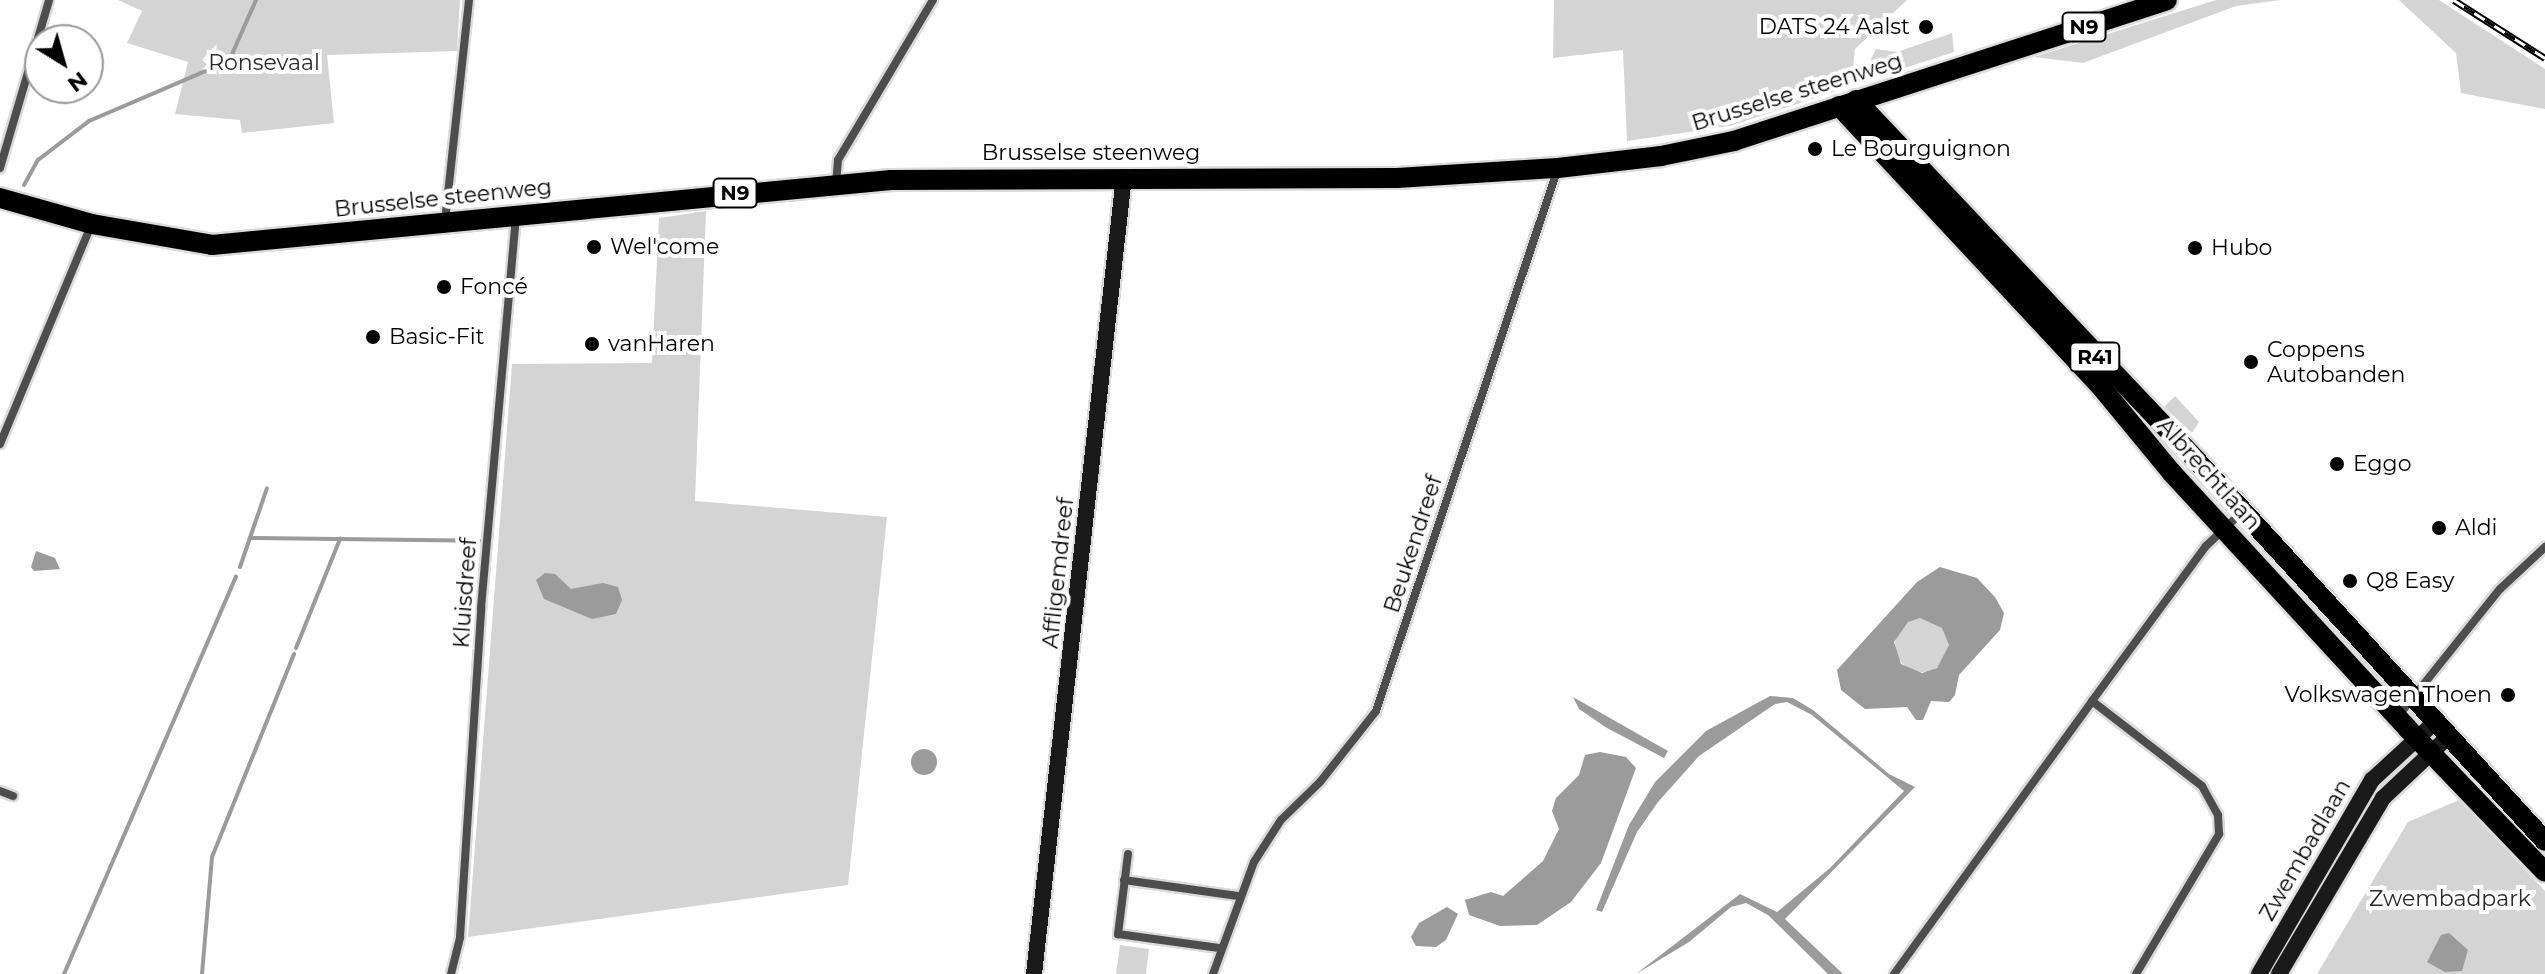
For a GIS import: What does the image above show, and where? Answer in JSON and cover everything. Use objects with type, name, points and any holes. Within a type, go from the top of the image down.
[{"type":"main road","name":"Brusselse steenweg","points":[[0,198],[92,224],[212,245],[836,183],[1124,177],[1397,178],[1558,168],[1697,150],[2167,0]]},
{"type":"main road","name":"Albrechtlaan","points":[[1848,103],[2242,512],[2545,841]]},
{"type":"main road","name":"Albrechtlaan","points":[[1848,103],[2224,529],[2399,715],[2423,746],[2545,872]]},
{"type":"street","points":[[0,166],[48,0]]},
{"type":"street","points":[[445,222],[469,0]]},
{"type":"street","points":[[836,183],[838,160],[933,0]]},
{"type":"street","name":"Beukendreef","points":[[1213,974],[1238,896],[1281,820],[1320,782],[1376,711],[1558,168]]},
{"type":"street","name":"Affligemdreef","points":[[1034,974],[1124,177]]},
{"type":"street","name":"Kluisdreef","points":[[451,974],[460,937],[481,608],[516,215]]},
{"type":"street","points":[[0,444],[92,224]]},
{"type":"street","points":[[1894,974],[2092,701],[2224,529],[2242,512]]},
{"type":"street","points":[[2399,715],[2500,589],[2545,547]]},
{"type":"street","points":[[2092,701],[2202,786],[2218,815],[2219,834],[2136,974]]},
{"type":"street","name":"Zwembadlaan","points":[[2279,974],[2383,798],[2423,746],[2440,730]]},
{"type":"street","name":"Zwembadlaan","points":[[2259,974],[2372,780],[2423,746]]},
{"type":"street","points":[[0,791],[13,796]]},
{"type":"street","points":[[2345,824],[2361,833]]},
{"type":"street","points":[[1128,854],[1118,934],[1219,948]]},
{"type":"street","points":[[1124,880],[1238,896]]},
{"type":"street","points":[[2266,974],[2300,914],[2299,903]]},
{"type":"green space","name":"Ronsevaal","points":[[118,0],[460,0],[457,51],[327,55],[334,123],[242,133],[240,120],[175,114],[188,62],[127,43],[142,11]]},
{"type":"green space","points":[[1554,0],[1907,0],[1855,49],[1851,86],[1730,126],[1627,141],[1623,50],[1553,58]]},
{"type":"green space","points":[[2216,0],[2280,0],[2236,6],[2083,63],[2034,57]]},
{"type":"green space","points":[[2399,0],[2439,0],[2545,69],[2545,109],[2461,93],[2456,53]]},
{"type":"green space","points":[[1952,33],[1954,52],[1874,78],[1869,63],[1876,49],[1897,52]]},
{"type":"green space","points":[[706,211],[695,501],[887,517],[848,885],[468,937],[512,364],[652,363],[659,218]]},
{"type":"green space","points":[[2175,396],[2199,422],[2192,433],[2164,407]]},
{"type":"green space","points":[[1922,618],[1941,626],[1949,645],[1941,664],[1922,672],[1903,664],[1895,645],[1903,626]]},
{"type":"green space","name":"Zwembadpark","points":[[2459,800],[2545,891],[2545,974],[2317,974],[2408,822]]},
{"type":"green space","points":[[1120,945],[1149,949],[1146,974],[1116,974]]},
{"type":"shaded area","points":[[36,551],[55,558],[60,569],[34,571],[31,567]]},
{"type":"shaded area","points":[[1940,567],[1977,578],[1995,597],[2004,613],[2000,630],[1959,675],[1955,695],[1949,702],[1931,701],[1923,720],[1916,720],[1907,707],[1865,709],[1841,690],[1837,670],[1917,582]],"holes":[[[1920,618],[1942,628],[1949,645],[1937,668],[1922,673],[1901,664],[1894,642],[1908,622]]]},
{"type":"shaded area","points":[[545,573],[555,574],[571,589],[603,583],[618,587],[622,600],[616,614],[592,619],[544,599],[536,580]]},
{"type":"shaded area","points":[[1770,696],[1793,698],[1813,710],[1889,774],[1915,787],[1785,919],[1843,974],[1828,974],[1768,915],[1746,903],[1731,907],[1689,942],[1636,974],[1740,894],[1777,912],[1830,868],[1904,791],[1812,715],[1787,702],[1775,704],[1699,756],[1658,802],[1637,832],[1602,912],[1596,910],[1629,825],[1655,782],[1706,731]]},
{"type":"shaded area","points":[[1573,697],[1668,751],[1664,758],[1607,728],[1579,709]]},
{"type":"shaded area","points":[[924,749],[933,753],[937,762],[933,771],[924,775],[915,771],[911,762],[915,753]]},
{"type":"shaded area","points":[[1600,752],[1626,757],[1636,768],[1601,863],[1571,902],[1537,925],[1500,926],[1469,915],[1465,900],[1491,892],[1503,896],[1543,861],[1559,829],[1552,811],[1556,798],[1579,775],[1585,755]]},
{"type":"shaded area","points":[[1447,907],[1458,914],[1446,940],[1436,947],[1416,946],[1411,937],[1419,923]]},
{"type":"shaded area","points":[[2449,933],[2468,950],[2462,971],[2445,972],[2427,962],[2441,935]]},
{"type":"waterway","points":[[24,185],[38,160],[89,121],[229,61],[256,0]]},
{"type":"waterway","points":[[240,567],[267,488]]},
{"type":"waterway","points":[[250,538],[480,541]]},
{"type":"waterway","points":[[296,648],[340,539]]},
{"type":"waterway","points":[[64,974],[236,577]]},
{"type":"waterway","points":[[202,974],[212,857],[294,654]]},
{"type":"railway","points":[[2454,0],[2545,58]]},
{"type":"place","name":"DATS 24 Aalst","points":[[1926,27]]},
{"type":"place","name":"Le Bourguignon","points":[[1815,149]]},
{"type":"place","name":"Wel'come","points":[[594,247]]},
{"type":"place","name":"Hubo","points":[[2195,248]]},
{"type":"place","name":"Foncé","points":[[444,287]]},
{"type":"place","name":"Basic-Fit","points":[[373,337]]},
{"type":"place","name":"vanHaren","points":[[592,344]]},
{"type":"place","name":"Coppens Autobanden","points":[[2251,362]]},
{"type":"place","name":"Eggo","points":[[2337,464]]},
{"type":"place","name":"Aldi","points":[[2439,528]]},
{"type":"place","name":"Q8 Easy","points":[[2350,581]]},
{"type":"place","name":"Volkswagen Thoen","points":[[2508,695]]}]
